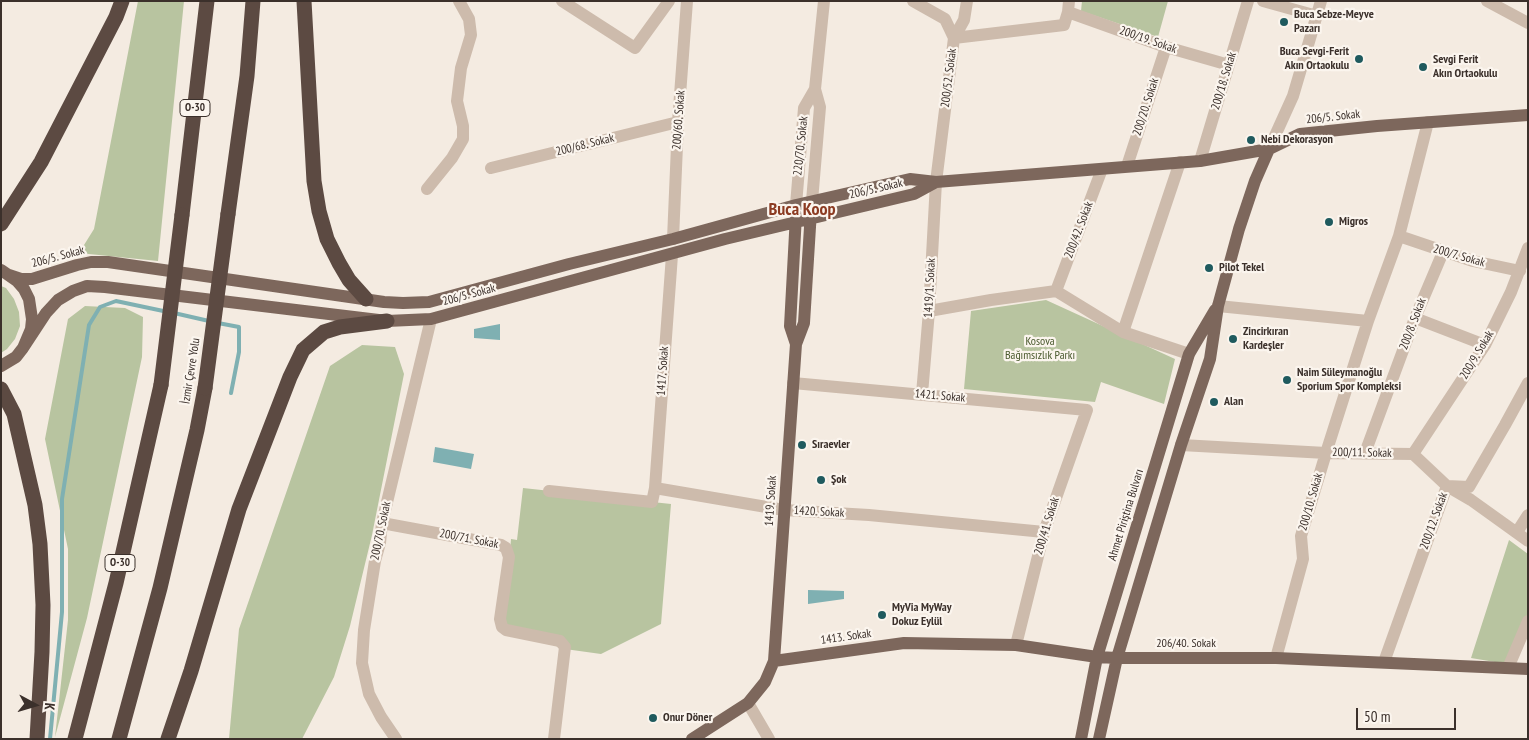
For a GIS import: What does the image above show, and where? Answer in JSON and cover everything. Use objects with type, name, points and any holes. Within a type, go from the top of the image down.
[{"type":"highway","points":[[1,224],[41,162],[112,25],[122,1]]},
{"type":"highway","name":"O-30","points":[[75,739],[116,583],[161,385],[207,1]]},
{"type":"highway","name":"İzmir Çevre Yolu","points":[[119,739],[160,588],[197,430],[247,76],[253,1]]},
{"type":"highway","points":[[304,1],[314,181],[318,211],[327,239],[339,263],[349,280],[366,299]]},
{"type":"highway","points":[[168,739],[191,671],[238,508],[302,350],[324,332],[340,327],[388,321]]},
{"type":"highway","points":[[1,389],[14,414],[21,441],[35,505],[40,544],[43,605],[37,739]]},
{"type":"main road","name":"206/5. Sokak","points":[[5,272],[20,279],[32,279],[77,265],[91,262],[108,262],[366,299],[403,303],[429,302],[796,205],[910,179],[936,182],[1200,160],[1269,149],[1300,134],[1528,115]]},
{"type":"main road","name":"Ahmet Piriştina Bulvarı","points":[[1098,739],[1117,658],[1181,445],[1210,360],[1218,306],[1239,229],[1255,181],[1269,149]]},
{"type":"main road","name":"206/5. Sokak","points":[[23,348],[46,313],[58,300],[73,291],[87,286],[388,321],[431,319],[672,255],[725,239],[914,194],[936,182]]},
{"type":"main road","name":"1419. Sokak","points":[[774,660],[796,344],[804,323],[812,201]]},
{"type":"main road","name":"1419. Sokak","points":[[796,205],[790,326],[796,344]]},
{"type":"main road","points":[[1,366],[16,356],[23,348],[31,329],[31,308],[24,289],[5,272]]},
{"type":"main road","name":"Ahmet Piriştina Bulvarı","points":[[1081,739],[1097,657],[1189,354],[1218,306]]},
{"type":"main road","name":"1413. Sokak","points":[[774,660],[904,643],[1016,645],[1097,657]]},
{"type":"main road","name":"206/40. Sokak","points":[[1097,657],[1276,658],[1384,662]]},
{"type":"main road","points":[[692,739],[748,703],[765,682],[774,660]]},
{"type":"main road","points":[[1384,662],[1528,669]]},
{"type":"street","points":[[427,189],[452,158],[463,139],[463,126],[457,101],[461,68],[471,35],[469,19],[459,1]]},
{"type":"street","points":[[562,1],[635,48],[669,1]]},
{"type":"street","name":"200/60. Sokak","points":[[673,239],[678,122],[687,1]]},
{"type":"street","name":"220/70. Sokak","points":[[812,201],[820,107],[815,90],[824,1]]},
{"type":"street","points":[[913,1],[945,19],[954,38]]},
{"type":"street","points":[[954,38],[964,20],[967,1]]},
{"type":"street","name":"200/18. Sokak","points":[[1200,160],[1248,1]]},
{"type":"street","points":[[1264,1],[1317,16]]},
{"type":"street","points":[[1269,149],[1294,96],[1321,1]]},
{"type":"street","points":[[1487,1],[1528,23]]},
{"type":"street","name":"200/52. Sokak","points":[[936,182],[954,38],[1064,25],[1068,7]]},
{"type":"street","name":"200/19. Sokak","points":[[1068,7],[1166,47],[1229,65]]},
{"type":"street","name":"200/20. Sokak","points":[[1127,166],[1166,47]]},
{"type":"street","name":"220/70. Sokak","points":[[796,205],[804,108],[815,90]]},
{"type":"street","name":"200/68. Sokak","points":[[491,168],[678,122]]},
{"type":"street","name":"200/10. Sokak","points":[[1276,658],[1303,559],[1301,536],[1368,321],[1399,236],[1428,122]]},
{"type":"street","points":[[1123,332],[1180,162]]},
{"type":"street","name":"200/42. Sokak","points":[[1056,291],[1102,169]]},
{"type":"street","name":"1419/1. Sokak","points":[[922,394],[929,311],[936,182]]},
{"type":"street","name":"200/7. Sokak","points":[[1399,236],[1473,261],[1520,271]]},
{"type":"street","name":"200/9. Sokak","points":[[1413,454],[1485,345],[1520,271],[1528,248]]},
{"type":"street","name":"200/8. Sokak","points":[[1365,452],[1415,318],[1443,252]]},
{"type":"street","name":"1417. Sokak","points":[[655,488],[672,255]]},
{"type":"street","points":[[929,311],[1056,291],[1123,332],[1189,354]]},
{"type":"street","points":[[1218,306],[1368,321]]},
{"type":"street","points":[[1415,318],[1485,345]]},
{"type":"street","name":"200/70. Sokak","points":[[396,739],[380,716],[369,694],[362,663],[365,617],[382,524],[431,319]]},
{"type":"street","name":"1421. Sokak","points":[[793,383],[1087,410]]},
{"type":"street","name":"200/12. Sokak","points":[[1384,662],[1447,486],[1469,487],[1528,383]]},
{"type":"street","name":"200/41. Sokak","points":[[1016,645],[1044,532],[1087,410]]},
{"type":"street","name":"200/11. Sokak","points":[[1181,445],[1326,453],[1413,454]]},
{"type":"street","points":[[1413,454],[1447,486],[1471,500],[1528,541]]},
{"type":"street","points":[[549,491],[652,502],[655,488]]},
{"type":"street","name":"1420. Sokak","points":[[655,488],[784,510],[869,515],[1044,532]]},
{"type":"street","points":[[1516,532],[1528,515]]},
{"type":"street","name":"200/71. Sokak","points":[[382,524],[504,546],[508,550],[509,557],[500,619],[502,627],[509,631],[560,641],[564,646],[554,739]]},
{"type":"street","points":[[1508,668],[1528,621]]},
{"type":"street","points":[[748,703],[769,739]]},
{"type":"green space","points":[[138,1],[184,1],[158,261],[79,253],[94,229]]},
{"type":"green space","points":[[1082,1],[1168,1],[1158,37],[1081,11]]},
{"type":"green space","points":[[1,286],[6,288],[14,299],[19,312],[20,326],[15,339],[1,353]]},
{"type":"green space","name":"Kosova Bağımsızlık Parkı","points":[[1046,300],[1175,359],[1164,404],[1101,382],[1095,402],[964,389],[971,311]]},
{"type":"green space","points":[[85,306],[125,308],[143,317],[142,357],[87,618],[55,737],[68,620],[68,549],[45,439],[68,319]]},
{"type":"green space","points":[[362,345],[395,347],[404,374],[372,535],[350,626],[334,677],[302,739],[229,739],[239,629],[330,366]]},
{"type":"green space","points":[[523,488],[671,504],[661,624],[601,654],[565,649],[504,629],[511,539],[517,540]]},
{"type":"green space","points":[[1509,540],[1528,554],[1528,614],[1507,664],[1471,658]]},
{"type":"water","points":[[500,324],[500,340],[474,338],[474,329]]},
{"type":"water","points":[[435,447],[474,454],[471,469],[433,462]]},
{"type":"water","points":[[808,590],[844,591],[844,599],[808,604]]},
{"type":"waterway","points":[[50,739],[62,612],[62,499],[89,325],[100,307],[116,301],[168,312]]},
{"type":"waterway","points":[[174,313],[209,321]]},
{"type":"waterway","points":[[218,323],[239,327],[239,352],[231,393]]},
{"type":"place","name":"Buca Sebze-Meyve Pazarı","points":[[1284,22]]},
{"type":"place","name":"Buca Sevgi-Ferit Akın Ortaokulu","points":[[1359,59]]},
{"type":"place","name":"Sevgi Ferit Akın Ortaokulu","points":[[1423,67]]},
{"type":"place","name":"Nebi Dekorasyon","points":[[1251,140]]},
{"type":"place","name":"Migros","points":[[1329,222]]},
{"type":"place","name":"Pilot Tekel","points":[[1209,268]]},
{"type":"place","name":"Zincirkıran Kardeşler","points":[[1233,339]]},
{"type":"place","name":"Naim Süleymanoğlu Sporium Spor Kompleksi","points":[[1287,380]]},
{"type":"place","name":"Alan","points":[[1214,402]]},
{"type":"place","name":"Sıraevler","points":[[802,445]]},
{"type":"place","name":"Şok","points":[[821,480]]},
{"type":"place","name":"MyVia MyWay Dokuz Eylül","points":[[882,615]]},
{"type":"place","name":"Onur Döner","points":[[653,718]]},
{"type":"district","name":"Buca Koop","points":[[802,210]]}]
